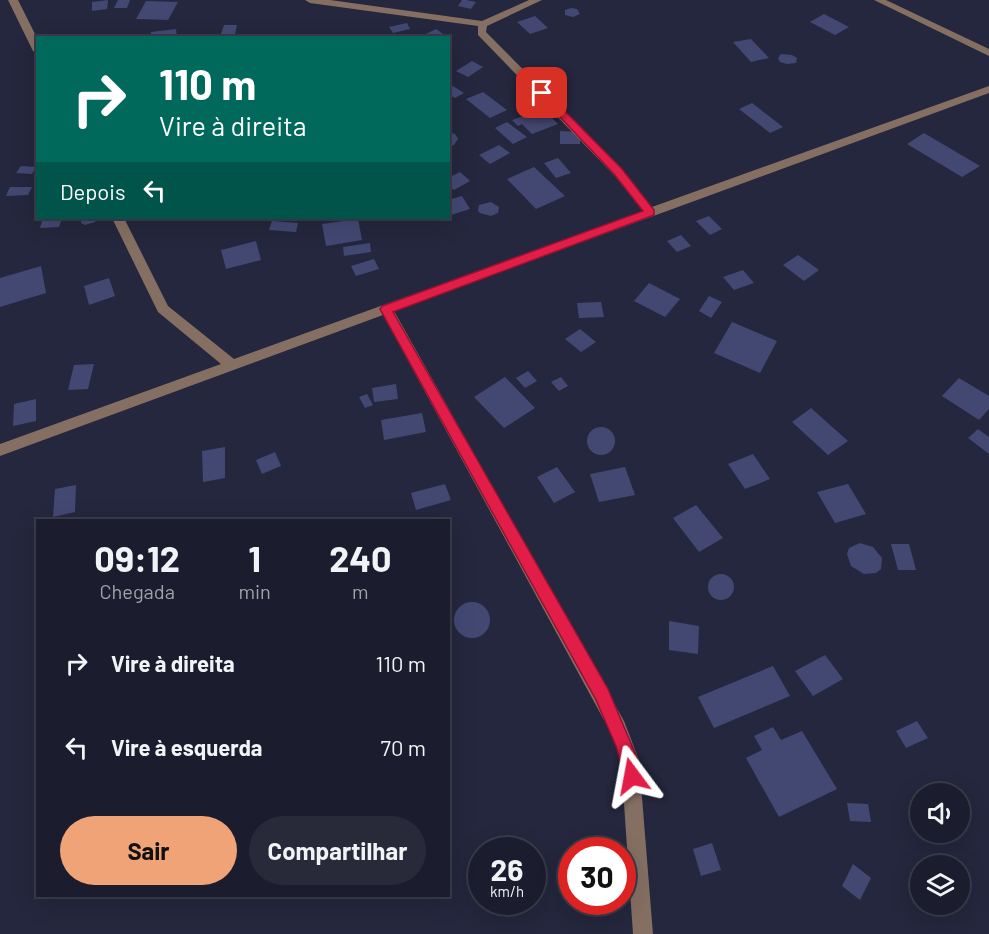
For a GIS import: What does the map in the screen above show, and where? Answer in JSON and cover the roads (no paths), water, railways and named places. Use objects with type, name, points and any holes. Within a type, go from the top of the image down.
[{"type":"street","points":[[13,0],[36,47]]},
{"type":"street","points":[[310,0],[483,24],[537,0]]},
{"type":"street","points":[[879,0],[989,53]]},
{"type":"street","points":[[893,7],[902,0]]},
{"type":"street","points":[[483,24],[481,33],[618,171],[650,213]]},
{"type":"street","points":[[0,450],[989,88]]},
{"type":"street","points":[[118,219],[162,309],[232,366]]},
{"type":"street","points":[[386,309],[602,694],[618,727],[630,760],[634,792],[643,934]]}]
